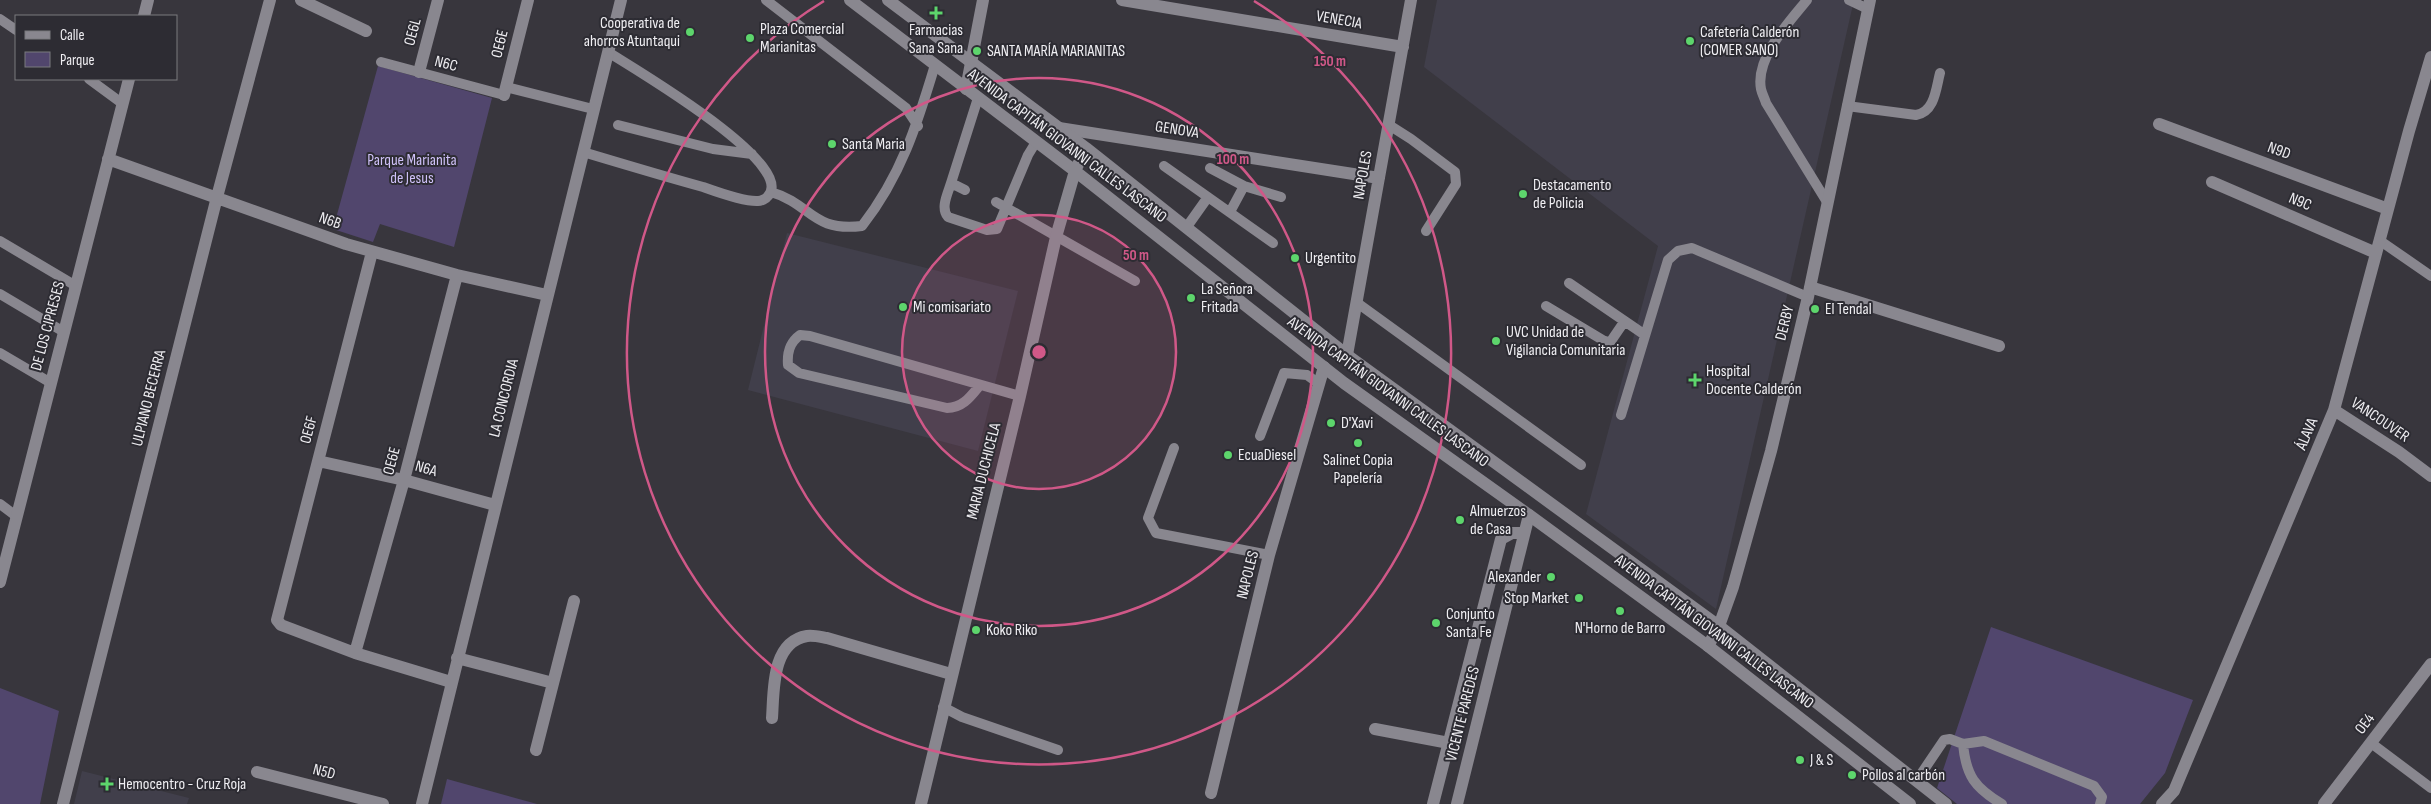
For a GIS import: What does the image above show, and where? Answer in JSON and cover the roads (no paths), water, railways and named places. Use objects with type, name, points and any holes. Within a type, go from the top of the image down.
[{"type":"street","points":[[144,15],[148,0]]},
{"type":"street","name":"ULPIANO BECERRA","points":[[62,804],[217,197],[270,0]]},
{"type":"street","points":[[301,0],[366,31]]},
{"type":"street","name":"OE6L","points":[[419,72],[438,0]]},
{"type":"street","name":"OE6E","points":[[505,91],[528,0]]},
{"type":"street","name":"LA CONCORDIA","points":[[422,804],[621,0]]},
{"type":"street","name":"AVENIDA CAPITÁN GIOVANNI CALLES LASCANO","points":[[850,0],[1075,171],[1324,367],[1708,646],[1910,804]]},
{"type":"street","name":"AVENIDA CAPITÁN GIOVANNI CALLES LASCANO","points":[[888,0],[1086,148],[1347,355],[1719,626],[1946,804]]},
{"type":"street","points":[[966,89],[983,0]]},
{"type":"street","name":"VENECIA","points":[[1122,0],[1403,47]]},
{"type":"street","name":"NAPOLES","points":[[1347,355],[1411,0]]},
{"type":"street","name":"DERBY","points":[[1708,646],[1719,626],[1733,587],[1771,451],[1809,292],[1869,4]]},
{"type":"street","name":"ÁLAVA","points":[[2162,804],[2174,791],[2334,410],[2431,57]]},
{"type":"street","name":"DE LOS CIPRESES","points":[[0,582],[2,565],[129,80]]},
{"type":"street","name":"N9D","points":[[2159,124],[2388,209]]},
{"type":"street","name":"GENOVA","points":[[1059,128],[1379,178]]},
{"type":"street","name":"MARIA DUCHICELA","points":[[920,804],[950,674],[1020,396],[1056,236],[1075,171],[1086,148]]},
{"type":"street","name":"N6B","points":[[108,158],[372,252],[457,275],[547,295]]},
{"type":"street","name":"N9C","points":[[2212,182],[2376,253]]},
{"type":"street","name":"OE6F","points":[[355,653],[281,625],[278,618],[372,252]]},
{"type":"street","name":"OE6E","points":[[355,653],[404,480],[457,275]]},
{"type":"street","points":[[1809,292],[1999,346]]},
{"type":"street","name":"NAPOLES","points":[[1211,793],[1269,555],[1324,367]]},
{"type":"street","name":"VANCOUVER","points":[[2334,410],[2399,452],[2431,476]]},
{"type":"street","name":"N6A","points":[[318,461],[404,480],[495,505]]},
{"type":"street","name":"VICENTE PAREDES","points":[[1457,804],[1529,515]]},
{"type":"street","points":[[1433,804],[1501,539],[1512,533],[1524,533]]},
{"type":"street","points":[[536,750],[574,601]]},
{"type":"street","points":[[772,718],[775,667],[788,645],[807,636],[827,638],[950,674]]},
{"type":"street","points":[[355,653],[451,682]]},
{"type":"street","points":[[457,658],[553,683]]},
{"type":"street","name":"OE4","points":[[2324,804],[2431,664]]},
{"type":"street","points":[[1375,729],[1449,743]]},
{"type":"street","name":"N5D","points":[[257,772],[383,804]]},
{"type":"lane","points":[[766,0],[906,108],[918,126]]},
{"type":"lane","points":[[1807,0],[1786,26],[1766,57],[1760,88],[1766,103],[1827,202]]},
{"type":"lane","points":[[1849,0],[1869,4]]},
{"type":"lane","points":[[0,19],[15,29]]},
{"type":"lane","points":[[583,152],[717,192],[757,201],[766,198],[771,192],[772,185],[769,175],[752,154],[722,127],[608,52]]},
{"type":"lane","name":"N6C","points":[[381,62],[505,91],[594,109]]},
{"type":"lane","points":[[771,192],[782,195],[828,226],[847,228],[862,226],[886,190],[918,126],[935,65]]},
{"type":"lane","points":[[1847,106],[1923,114],[1930,109],[1940,73]]},
{"type":"lane","points":[[90,80],[123,104]]},
{"type":"lane","points":[[978,98],[944,207],[944,213],[948,217],[987,230],[997,229],[1001,205],[1036,142]]},
{"type":"lane","points":[[618,125],[713,150],[752,154]]},
{"type":"lane","points":[[1388,125],[1411,139],[1455,172],[1456,184],[1426,230]]},
{"type":"lane","points":[[1164,166],[1273,243]]},
{"type":"lane","points":[[1210,168],[1244,186],[1281,197]]},
{"type":"lane","points":[[951,183],[965,190]]},
{"type":"lane","points":[[1230,212],[1244,186]]},
{"type":"lane","points":[[1186,228],[1208,197]]},
{"type":"lane","points":[[1001,205],[1135,281]]},
{"type":"lane","points":[[0,240],[76,286]]},
{"type":"lane","points":[[2380,240],[2431,276]]},
{"type":"lane","points":[[1621,415],[1668,260],[1678,251],[1692,248],[1809,292]]},
{"type":"lane","points":[[1569,283],[1645,335]]},
{"type":"lane","points":[[0,294],[64,332]]},
{"type":"lane","points":[[1356,302],[1581,465]]},
{"type":"lane","points":[[1546,306],[1606,342],[1611,341],[1624,322]]},
{"type":"lane","points":[[980,385],[964,403],[954,408],[947,408],[799,374],[788,365],[787,355],[794,339],[800,335],[810,336],[1020,396]]},
{"type":"lane","points":[[0,354],[50,383]]},
{"type":"lane","points":[[1260,436],[1284,373],[1307,375],[1318,383]]},
{"type":"lane","points":[[1174,448],[1148,518],[1156,533],[1269,555]]},
{"type":"lane","points":[[0,504],[16,516]]},
{"type":"lane","points":[[943,707],[962,717],[1058,750]]},
{"type":"lane","points":[[1917,780],[1944,740],[1950,739],[1963,744],[1984,741],[2094,786],[2102,797],[2100,804]]},
{"type":"lane","points":[[2371,743],[2431,788]]},
{"type":"lane","points":[[1963,744],[1965,765],[1982,792],[2002,804]]},
{"type":"place","name":"Farmacias Sana Sana","points":[[936,13]]},
{"type":"place","name":"Cooperativa de ahorros Atuntaqui","points":[[690,32]]},
{"type":"place","name":"Plaza Comercial Marianitas","points":[[750,38]]},
{"type":"place","name":"Cafetería Calderón (COMER SANO)","points":[[1690,41]]},
{"type":"place","name":"SANTA MARÍA MARIANITAS","points":[[977,51]]},
{"type":"place","name":"Santa Maria","points":[[832,144]]},
{"type":"place","name":"Destacamento de Policia","points":[[1523,194]]},
{"type":"place","name":"Urgentito","points":[[1295,258]]},
{"type":"place","name":"La Señora Fritada","points":[[1191,298]]},
{"type":"place","name":"Mi comisariato","points":[[903,307]]},
{"type":"place","name":"El Tendal","points":[[1815,309]]},
{"type":"place","name":"UVC Unidad de Vigilancia Comunitaria","points":[[1496,341]]},
{"type":"place","name":"Hospital Docente Calderón","points":[[1695,380]]},
{"type":"place","name":"D'Xavi","points":[[1331,423]]},
{"type":"place","name":"Salinet Copia Papelería","points":[[1358,443]]},
{"type":"place","name":"EcuaDiesel","points":[[1228,455]]},
{"type":"place","name":"Almuerzos de Casa","points":[[1460,520]]},
{"type":"place","name":"Alexander","points":[[1551,577]]},
{"type":"place","name":"Stop Market","points":[[1579,598]]},
{"type":"place","name":"N'Horno de Barro","points":[[1620,611]]},
{"type":"place","name":"Conjunto Santa Fe","points":[[1436,623]]},
{"type":"place","name":"Koko Riko","points":[[976,630]]},
{"type":"place","name":"J & S","points":[[1800,760]]},
{"type":"place","name":"Pollos al carbón","points":[[1852,775]]},
{"type":"place","name":"Hemocentro - Cruz Roja","points":[[107,784]]},
{"type":"park label","name":"Parque Marianita de Jesus","points":[[412,169]]}]
